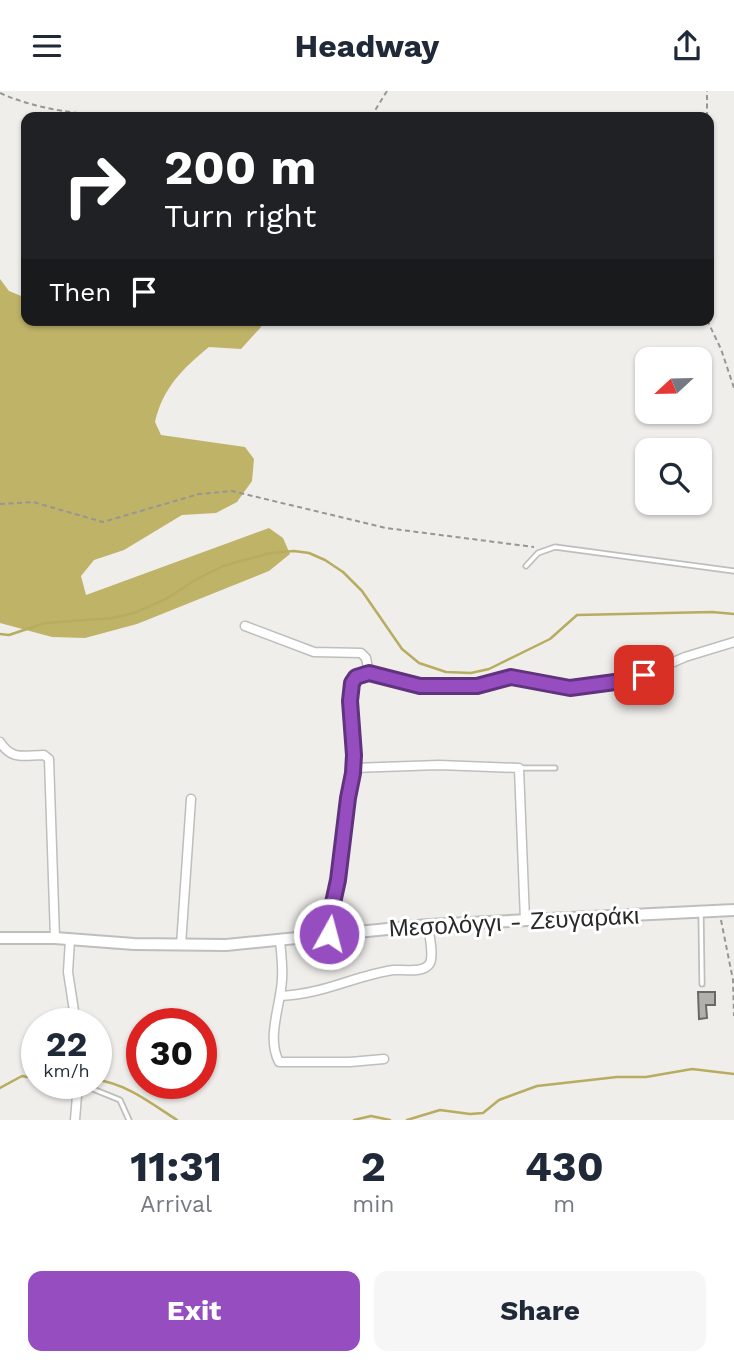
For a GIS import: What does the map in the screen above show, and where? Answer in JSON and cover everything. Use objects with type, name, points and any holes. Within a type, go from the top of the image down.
[{"type":"main road","name":"Μεσολόγγι - Ζευγαράκι","points":[[0,938],[55,938],[181,945],[280,940],[428,925],[734,910]]},
{"type":"street","points":[[245,627],[314,652],[361,653],[366,658],[369,673]]},
{"type":"street","points":[[329,934],[353,768],[350,701],[352,683],[356,677],[369,673],[420,686],[477,686],[511,677],[570,688],[589,687],[644,675],[685,657],[734,642]]},
{"type":"street","points":[[0,742],[10,754],[44,754],[49,759],[55,938]]},
{"type":"street","points":[[353,768],[439,765],[519,768],[525,920]]},
{"type":"street","points":[[181,945],[191,799]]},
{"type":"street","points":[[281,996],[315,992],[394,970],[425,968],[431,958],[428,925]]},
{"type":"street","points":[[70,940],[68,972],[74,1008]]},
{"type":"street","points":[[280,940],[281,996],[275,1024],[276,1056],[279,1062],[384,1059]]},
{"type":"street","points":[[75,1120],[77,1099]]},
{"type":"lane","points":[[526,566],[546,549],[571,548],[734,571]]},
{"type":"lane","points":[[519,768],[555,768]]},
{"type":"lane","points":[[701,913],[702,984]]},
{"type":"lane","points":[[112,1097],[120,1100],[129,1120]]},
{"type":"path","points":[[374,112],[387,91]]},
{"type":"path","points":[[707,91],[707,112]]},
{"type":"path","points":[[0,93],[18,101],[64,112]]},
{"type":"path","points":[[710,326],[734,388]]},
{"type":"path","points":[[0,504],[33,502],[103,522],[199,494],[232,491],[386,528],[546,549]]},
{"type":"path","points":[[719,912],[728,949],[734,1016]]},
{"type":"shaded area","points":[[0,279],[9,291],[21,296],[21,326],[261,326],[241,349],[209,347],[190,363],[168,389],[155,422],[161,435],[245,447],[254,459],[252,481],[237,502],[216,513],[182,515],[124,550],[94,560],[81,576],[86,595],[269,528],[283,538],[290,554],[269,571],[137,624],[85,638],[52,637],[0,623]]},
{"type":"building","points":[[698,992],[715,992],[715,1005],[706,1005],[707,1018],[699,1019]]},
{"type":"waterway","points":[[0,634],[9,635],[45,623],[113,618],[134,613],[166,599],[223,566],[270,553],[294,551],[309,553],[343,572],[362,591],[402,649],[419,663],[446,672],[471,673],[489,669],[550,639],[577,615],[712,612],[734,614]]},
{"type":"waterway","points":[[407,1120],[440,1110],[483,1113],[499,1100],[537,1086],[617,1077],[646,1077],[692,1069],[734,1074]]},
{"type":"waterway","points":[[0,1088],[21,1077]]},
{"type":"waterway","points":[[112,1083],[148,1101],[177,1120]]},
{"type":"waterway","points":[[354,1120],[371,1116],[390,1120]]},
{"type":"route","points":[[329,934],[353,773],[350,701],[352,683],[356,677],[369,673],[420,686],[477,686],[520,677],[570,688],[589,687],[644,675]]}]
